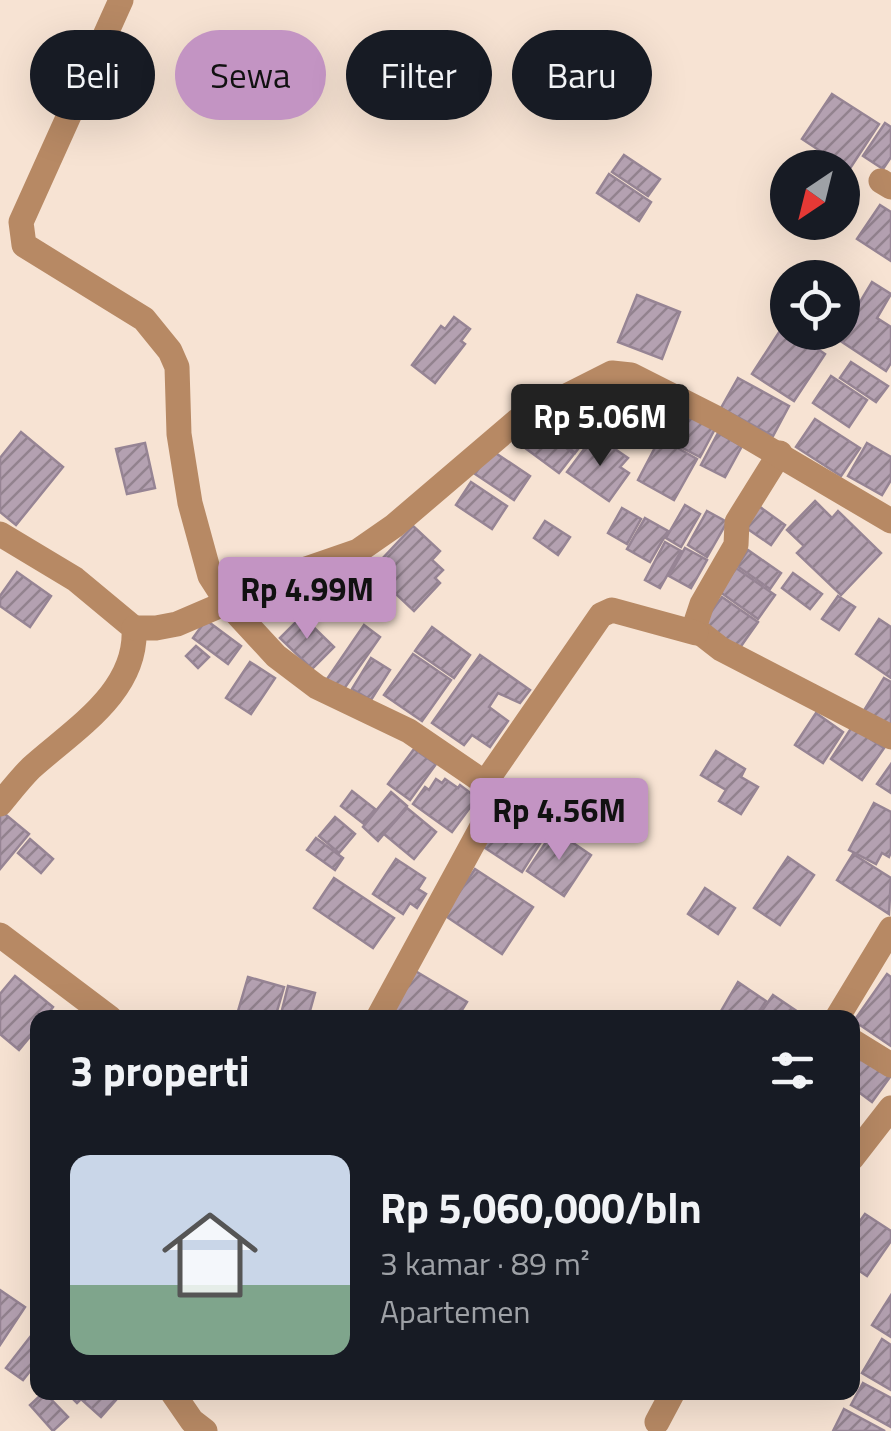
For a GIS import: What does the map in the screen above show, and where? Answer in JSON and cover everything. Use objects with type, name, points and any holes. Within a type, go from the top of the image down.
[{"type":"street","points":[[121,0],[21,222],[20,234],[24,245],[144,320],[170,351],[177,368],[179,434],[190,504],[210,576],[228,604],[276,656],[317,687],[409,731],[484,783],[490,812],[382,1010]]},
{"type":"street","points":[[0,534],[75,578],[134,628],[176,624],[367,545],[517,421],[612,373],[631,375],[889,515]]},
{"type":"street","points":[[696,633],[694,623],[702,604],[736,545],[737,522],[780,453]]},
{"type":"street","points":[[484,783],[601,615],[612,610],[696,633],[891,738]]},
{"type":"street","points":[[0,804],[27,771],[95,715],[132,660],[134,628]]},
{"type":"street","points":[[842,1010],[891,929]]},
{"type":"street","points":[[0,935],[99,1010]]},
{"type":"street","points":[[860,1046],[891,1066]]},
{"type":"street","points":[[860,1148],[891,1108]]},
{"type":"street","points":[[177,1400],[192,1422],[205,1431]]},
{"type":"street","points":[[657,1422],[669,1400]]},
{"type":"building","points":[[832,94],[879,124],[860,153],[860,150],[819,150],[802,139]]},
{"type":"building","points":[[885,123],[891,127],[891,157],[883,169],[863,156]]},
{"type":"building","points":[[624,155],[660,179],[648,196],[612,172]]},
{"type":"building","points":[[609,174],[651,202],[639,221],[597,193]]},
{"type":"building","points":[[880,205],[891,212],[891,261],[859,240]]},
{"type":"building","points":[[872,282],[891,294],[877,318],[891,327],[891,363],[886,371],[854,350],[860,350],[860,302]]},
{"type":"building","points":[[637,295],[680,312],[662,359],[618,342]]},
{"type":"building","points":[[454,317],[470,329],[461,341],[465,344],[435,383],[412,365],[441,326],[445,329]]},
{"type":"building","points":[[770,346],[770,350],[819,350],[825,354],[794,401],[752,374]]},
{"type":"building","points":[[851,362],[888,386],[876,402],[840,378]]},
{"type":"building","points":[[831,376],[867,400],[849,427],[813,403]]},
{"type":"building","points":[[738,378],[789,406],[773,436],[721,408]]},
{"type":"building","points":[[666,400],[716,427],[700,457],[650,431]]},
{"type":"building","points":[[558,405],[592,431],[575,453],[542,427]]},
{"type":"building","points":[[815,419],[860,448],[841,476],[796,447]]},
{"type":"building","points":[[533,422],[574,454],[559,473],[517,442]]},
{"type":"building","points":[[21,432],[63,467],[16,525],[0,512],[0,458]]},
{"type":"building","points":[[718,433],[742,446],[725,477],[701,465]]},
{"type":"building","points":[[599,438],[628,458],[620,467],[629,473],[609,501],[567,472],[588,444],[592,447]]},
{"type":"building","points":[[660,438],[697,459],[674,500],[638,480]]},
{"type":"building","points":[[145,443],[155,488],[127,494],[116,449]]},
{"type":"building","points":[[867,443],[891,457],[891,480],[882,495],[848,476]]},
{"type":"building","points":[[491,450],[530,476],[514,500],[475,474]]},
{"type":"building","points":[[471,482],[507,506],[492,529],[456,505]]},
{"type":"building","points":[[815,501],[832,518],[838,511],[881,553],[841,595],[797,553],[804,546],[787,530]]},
{"type":"building","points":[[753,502],[785,525],[771,545],[739,523]]},
{"type":"building","points":[[685,505],[700,514],[681,547],[666,538]]},
{"type":"building","points":[[622,508],[641,519],[627,544],[608,533]]},
{"type":"building","points":[[707,511],[727,522],[707,557],[688,545]]},
{"type":"building","points":[[645,518],[668,531],[650,562],[627,549]]},
{"type":"building","points":[[545,521],[570,537],[558,555],[534,538]]},
{"type":"building","points":[[413,526],[440,551],[432,560],[443,570],[435,578],[440,583],[414,611],[395,593],[390,599],[366,576]]},
{"type":"building","points":[[665,542],[681,551],[660,588],[645,580]]},
{"type":"building","points":[[685,548],[707,560],[691,588],[669,576]]},
{"type":"building","points":[[748,550],[781,573],[770,589],[737,566]]},
{"type":"building","points":[[736,568],[775,595],[758,619],[720,592]]},
{"type":"building","points":[[17,572],[51,596],[30,627],[0,606],[0,596]]},
{"type":"building","points":[[793,573],[822,594],[810,609],[782,588]]},
{"type":"building","points":[[838,596],[855,607],[839,630],[822,619]]},
{"type":"building","points":[[722,597],[758,622],[739,649],[703,623]]},
{"type":"building","points":[[302,616],[334,647],[312,669],[280,638]]},
{"type":"building","points":[[879,619],[891,627],[891,678],[856,654]]},
{"type":"building","points":[[206,620],[241,646],[228,664],[193,638]]},
{"type":"building","points":[[364,625],[380,637],[339,696],[323,685]]},
{"type":"building","points":[[432,627],[470,655],[454,678],[415,651]]},
{"type":"building","points":[[196,646],[209,657],[198,668],[186,656]]},
{"type":"building","points":[[413,654],[451,680],[422,721],[384,695]]},
{"type":"building","points":[[480,655],[530,690],[520,703],[498,693],[489,707],[508,721],[490,747],[472,735],[464,745],[432,723]]},
{"type":"building","points":[[371,658],[390,670],[371,700],[352,689]]},
{"type":"building","points":[[250,662],[275,678],[251,714],[226,698]]},
{"type":"building","points":[[884,678],[891,682],[891,729],[863,712]]},
{"type":"building","points":[[816,713],[843,732],[823,763],[795,745]]},
{"type":"building","points":[[852,727],[884,748],[862,780],[831,759]]},
{"type":"building","points":[[414,749],[436,764],[410,800],[388,784]]},
{"type":"building","points":[[716,751],[745,769],[741,777],[758,787],[741,814],[719,801],[726,790],[701,775]]},
{"type":"building","points":[[891,764],[891,793],[877,784]]},
{"type":"building","points":[[436,779],[442,783],[445,779],[458,788],[460,785],[477,798],[452,832],[413,804]]},
{"type":"building","points":[[352,791],[375,809],[364,824],[341,806]]},
{"type":"building","points":[[391,792],[407,806],[378,841],[363,827]]},
{"type":"building","points":[[874,803],[891,812],[891,852],[889,857],[882,853],[876,864],[849,850]]},
{"type":"building","points":[[407,808],[436,832],[414,859],[384,834]]},
{"type":"building","points":[[502,809],[544,837],[522,872],[479,844]]},
{"type":"building","points":[[0,810],[29,834],[0,869]]},
{"type":"building","points":[[335,817],[355,834],[339,853],[319,836]]},
{"type":"building","points":[[554,830],[591,855],[564,896],[527,871]]},
{"type":"building","points":[[316,838],[343,858],[335,870],[307,850]]},
{"type":"building","points":[[30,839],[53,859],[41,873],[18,853]]},
{"type":"building","points":[[853,854],[891,878],[889,914],[837,880]]},
{"type":"building","points":[[788,857],[814,875],[780,925],[754,908]]},
{"type":"building","points":[[396,859],[425,878],[418,889],[426,894],[417,908],[410,903],[403,914],[373,894]]},
{"type":"building","points":[[475,869],[533,907],[502,954],[444,915]]},
{"type":"building","points":[[334,878],[394,918],[373,948],[314,908]]},
{"type":"building","points":[[705,888],[735,908],[718,934],[688,914]]},
{"type":"building","points":[[412,969],[467,1002],[462,1010],[389,1009]]},
{"type":"building","points":[[887,974],[891,977],[891,1046],[860,1025],[860,1012]]},
{"type":"building","points":[[15,976],[53,1007],[30,1010],[30,1037],[19,1050],[0,1034],[0,994]]},
{"type":"building","points":[[248,977],[284,987],[277,1010],[238,1010]]},
{"type":"building","points":[[738,982],[766,1001],[760,1010],[722,1010]]},
{"type":"building","points":[[288,986],[315,993],[310,1010],[282,1010]]},
{"type":"building","points":[[773,995],[795,1010],[763,1010]]},
{"type":"building","points":[[860,1056],[890,1077],[872,1102],[860,1093]]},
{"type":"building","points":[[865,1214],[891,1231],[891,1241],[867,1276],[860,1271],[860,1221]]},
{"type":"building","points":[[0,1290],[25,1307],[0,1345]]},
{"type":"building","points":[[891,1295],[891,1337],[872,1325]]},
{"type":"building","points":[[30,1337],[30,1371],[23,1380],[6,1368]]},
{"type":"building","points":[[882,1339],[891,1345],[891,1390],[862,1373]]},
{"type":"building","points":[[863,1383],[891,1398],[891,1427],[851,1405],[854,1400],[860,1400]]},
{"type":"building","points":[[35,1400],[52,1400],[68,1417],[53,1431],[30,1405]]},
{"type":"building","points":[[82,1400],[116,1400],[101,1417]]},
{"type":"building","points":[[844,1409],[885,1431],[833,1431]]}]
